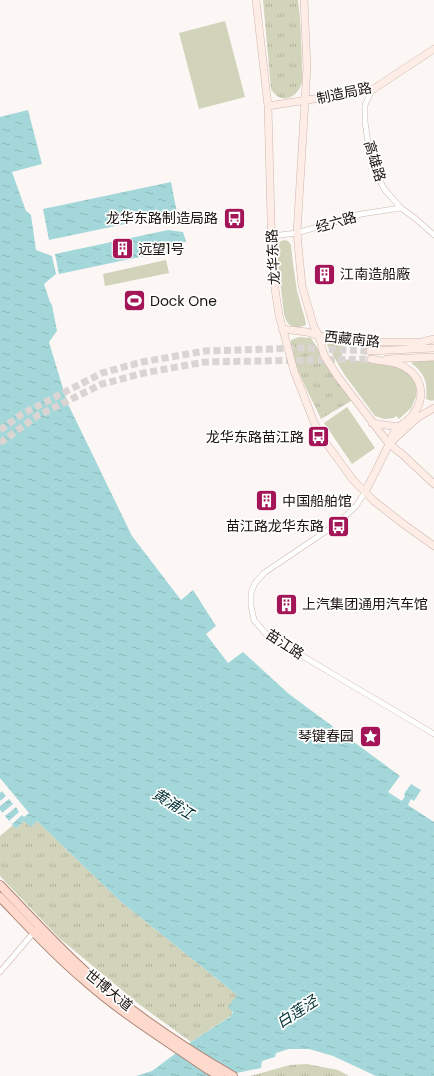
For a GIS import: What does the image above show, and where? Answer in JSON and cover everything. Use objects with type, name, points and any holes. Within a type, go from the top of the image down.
[{"type":"main road","name":"龙华东路","points":[[256,0],[268,106],[275,289],[282,329],[294,371],[321,436],[343,466],[365,492],[402,524],[434,546]]},
{"type":"main road","name":"龙华东路","points":[[304,0],[307,67],[306,101],[297,233],[302,286],[314,327],[319,336],[324,354],[338,377],[389,444],[434,484]]},
{"type":"main road","name":"制造局路","points":[[268,106],[372,90],[434,50]]},
{"type":"main road","name":"西藏南路","points":[[282,329],[307,332],[319,336],[372,342],[422,342],[434,340]]},
{"type":"main road","points":[[371,355],[434,348]]},
{"type":"main road","name":"西藏南路","points":[[365,492],[398,427],[406,422],[417,407],[421,398],[420,385],[417,377],[409,369],[371,355]]},
{"type":"main road","name":"西藏南路","points":[[371,355],[421,359],[434,357]]},
{"type":"main road","name":"西藏南路","points":[[389,444],[417,418],[434,408]]},
{"type":"main road","points":[[372,423],[398,427]]},
{"type":"main road","name":"世博大道","points":[[0,885],[37,929]]},
{"type":"main road","name":"世博大道","points":[[0,898],[87,973],[126,1009],[207,1069],[220,1076]]},
{"type":"main road","name":"世博大道","points":[[126,1009],[233,1076]]},
{"type":"street","name":"高雄路","points":[[372,90],[365,105],[365,122],[371,157],[376,172],[385,190],[401,208],[434,235]]},
{"type":"street","name":"经六路","points":[[272,236],[297,233],[355,216],[401,208]]},
{"type":"street","name":"苗江路","points":[[365,492],[356,506],[338,523],[264,573],[255,584],[252,593],[251,606],[254,620],[267,635],[434,734]]},
{"type":"street","points":[[0,972],[37,929]]},
{"type":"green space","points":[[263,0],[298,0],[301,32],[302,82],[297,92],[289,98],[280,97],[271,89]]},
{"type":"green space","points":[[225,21],[245,97],[199,109],[179,33]]},
{"type":"green space","points":[[284,240],[288,241],[291,245],[297,291],[306,325],[298,327],[291,326],[284,314],[277,255],[279,242]]},
{"type":"green space","points":[[166,260],[169,273],[105,286],[103,274]]},
{"type":"green space","points":[[299,337],[311,338],[351,401],[321,419],[302,380],[291,348],[291,340]]},
{"type":"green space","points":[[331,341],[343,342],[342,359],[386,364],[403,368],[415,381],[417,390],[416,397],[411,408],[399,419],[396,416],[394,418],[384,419],[375,416],[344,374],[327,345]]},
{"type":"green space","points":[[434,359],[434,400],[432,401],[426,399],[426,383],[420,371],[411,363]]},
{"type":"green space","points":[[347,407],[375,448],[352,464],[324,423]]},
{"type":"green space","points":[[24,821],[37,821],[120,901],[237,995],[232,1015],[191,1042],[140,1005],[59,938],[0,876],[0,836],[13,825],[16,829]]},
{"type":"green space","points":[[307,1064],[338,1070],[349,1076],[250,1076],[290,1065]]},
{"type":"water","points":[[28,110],[42,164],[12,172],[26,211],[31,215],[36,250],[52,256],[56,274],[44,284],[52,305],[57,331],[49,342],[67,402],[132,536],[181,600],[193,590],[216,626],[206,634],[228,663],[243,652],[289,694],[400,776],[388,792],[402,801],[405,796],[404,794],[411,784],[421,790],[414,801],[411,799],[408,805],[434,822],[434,1076],[376,1076],[333,1056],[309,1049],[289,1049],[276,1053],[275,1057],[262,1061],[261,1068],[222,1076],[136,1076],[152,1071],[191,1042],[231,1016],[233,1012],[228,1007],[237,995],[120,901],[37,821],[31,827],[24,821],[16,829],[0,810],[0,117]]},
{"type":"water","points":[[171,182],[177,213],[49,240],[43,209]]},
{"type":"water","name":"远望1号","points":[[168,230],[183,232],[186,241],[173,250],[59,274],[55,254]]},
{"type":"pier","points":[[0,778],[29,813],[24,817],[22,815],[12,824],[9,821],[19,812],[16,807],[5,816],[2,813],[13,804],[9,799],[0,806],[0,801],[6,796],[2,791],[0,793]]},
{"type":"tunnel","points":[[0,430],[22,414],[102,373],[142,362],[205,351],[303,348],[370,351]]},
{"type":"tunnel","points":[[0,443],[37,416],[102,384],[144,373],[205,362],[371,359]]},
{"type":"place","name":"龙华东路制造局路","points":[[234,218]]},
{"type":"place","name":"远望1号","points":[[123,249]]},
{"type":"place","name":"江南造船廠","points":[[325,274]]},
{"type":"place","name":"Dock One","points":[[134,301]]},
{"type":"place","name":"龙华东路苗江路","points":[[319,437]]},
{"type":"place","name":"中国船舶馆","points":[[266,501]]},
{"type":"place","name":"苗江路龙华东路","points":[[339,526]]},
{"type":"place","name":"上汽集团通用汽车馆","points":[[287,604]]},
{"type":"place","name":"琴键春园","points":[[370,736]]},
{"type":"water label","name":"黄浦江","points":[[173,804]]},
{"type":"water label","name":"白莲泾","points":[[297,1012]]}]
